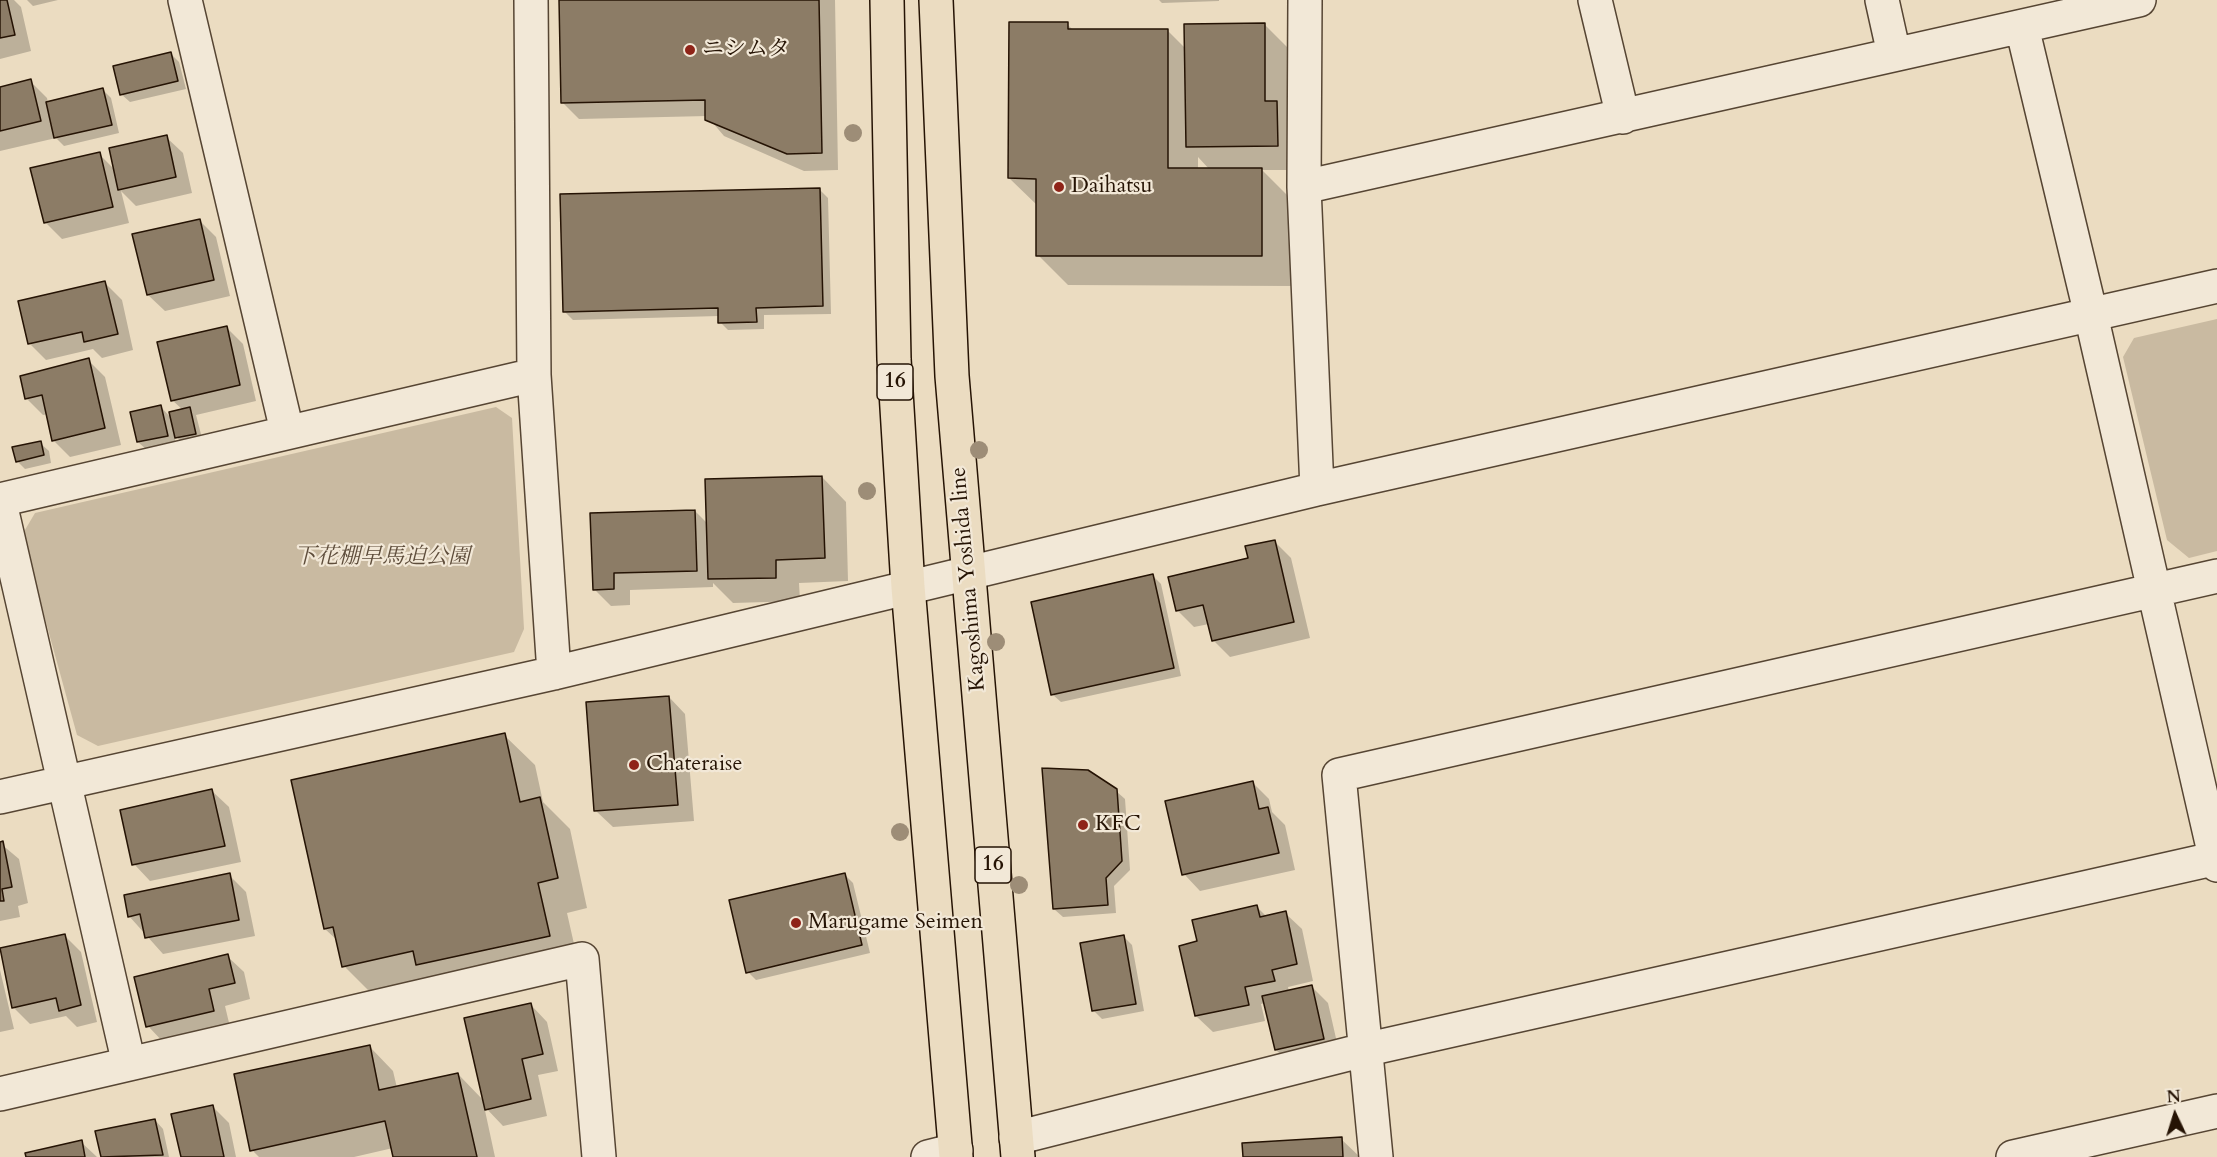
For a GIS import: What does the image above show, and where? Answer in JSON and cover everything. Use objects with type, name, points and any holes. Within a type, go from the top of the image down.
[{"type":"main road","name":"16","points":[[887,0],[894,358],[947,1155]]},
{"type":"main road","name":"Kagoshima Yoshida line","points":[[936,0],[952,376],[1017,1147]]},
{"type":"street","points":[[185,0],[288,431]]},
{"type":"street","points":[[531,0],[534,375],[554,673]]},
{"type":"street","points":[[1305,0],[1304,187],[1317,489]]},
{"type":"street","points":[[1595,0],[1623,117]]},
{"type":"street","points":[[1881,0],[1894,54]]},
{"type":"street","points":[[1304,187],[2139,0]]},
{"type":"street","points":[[1017,1147],[1364,1050],[2216,860],[2091,315],[2022,27]]},
{"type":"street","points":[[0,797],[554,673],[1317,489],[2217,286]]},
{"type":"street","points":[[129,1064],[0,502],[288,431],[534,375]]},
{"type":"street","points":[[1376,1157],[1339,775],[2217,576]]},
{"type":"street","points":[[0,1094],[582,958],[599,1157]]},
{"type":"street","points":[[2013,1157],[2217,1111]]},
{"type":"green space","points":[[2217,319],[2217,551],[2189,558],[2167,540],[2123,357],[2134,338]]},
{"type":"green space","name":"下花棚早馬迫公園","points":[[496,407],[512,418],[524,629],[514,652],[98,746],[77,735],[22,535],[35,513]]},
{"type":"building","points":[[0,0],[7,0],[15,35],[0,38]]},
{"type":"building","name":"ニシムタ","points":[[559,0],[819,0],[822,153],[787,154],[705,120],[705,100],[561,103]]},
{"type":"building","points":[[1009,22],[1068,22],[1068,29],[1168,29],[1168,168],[1262,168],[1262,256],[1036,256],[1036,179],[1008,178]]},
{"type":"building","points":[[1265,23],[1265,101],[1277,101],[1278,146],[1186,147],[1184,24]]},
{"type":"building","points":[[171,52],[178,81],[120,95],[113,66]]},
{"type":"building","points":[[31,79],[41,121],[0,131],[0,87]]},
{"type":"building","points":[[103,88],[112,125],[54,138],[46,102]]},
{"type":"building","points":[[167,135],[176,177],[118,190],[109,148]]},
{"type":"building","points":[[100,152],[113,207],[44,223],[30,168]]},
{"type":"building","points":[[820,188],[823,306],[756,308],[757,322],[718,323],[718,308],[563,312],[560,194]]},
{"type":"building","points":[[200,219],[214,280],[147,295],[132,234]]},
{"type":"building","points":[[105,281],[118,334],[84,342],[82,332],[28,344],[18,301]]},
{"type":"building","points":[[227,326],[240,385],[171,401],[157,342]]},
{"type":"building","points":[[89,358],[105,428],[52,441],[42,395],[25,399],[20,376]]},
{"type":"building","points":[[161,405],[168,436],[137,442],[130,412]]},
{"type":"building","points":[[190,407],[196,434],[175,438],[169,412]]},
{"type":"building","points":[[41,441],[44,455],[16,462],[12,447]]},
{"type":"building","points":[[822,476],[825,558],[776,560],[776,578],[708,579],[705,479]]},
{"type":"building","points":[[695,510],[697,571],[614,573],[614,589],[593,590],[590,513]]},
{"type":"building","points":[[1275,540],[1294,622],[1212,641],[1203,605],[1176,611],[1168,577],[1248,558],[1245,546]]},
{"type":"building","points":[[1153,574],[1174,668],[1051,695],[1031,602]]},
{"type":"building","points":[[669,696],[678,805],[594,811],[586,702]]},
{"type":"building","points":[[505,733],[520,802],[540,797],[558,878],[538,883],[550,936],[416,965],[413,951],[342,967],[333,927],[324,929],[291,780]]},
{"type":"building","name":"KFC","points":[[1042,768],[1088,770],[1117,789],[1122,861],[1106,878],[1108,905],[1053,909]]},
{"type":"building","points":[[1253,781],[1259,809],[1268,807],[1279,853],[1182,875],[1165,801]]},
{"type":"building","points":[[212,789],[225,846],[132,865],[120,810]]},
{"type":"building","points":[[3,841],[12,887],[2,889],[4,901],[0,901],[0,842]]},
{"type":"building","points":[[230,873],[239,920],[145,938],[140,914],[128,917],[124,895]]},
{"type":"building","name":"Marugame Seimen","points":[[845,873],[862,945],[746,973],[729,900]]},
{"type":"building","points":[[1257,905],[1260,917],[1286,911],[1297,964],[1272,970],[1275,981],[1245,987],[1249,1005],[1195,1016],[1179,946],[1197,941],[1192,920]]},
{"type":"building","points":[[65,934],[81,1005],[59,1011],[56,998],[12,1008],[0,948]]},
{"type":"building","points":[[1124,935],[1136,1004],[1092,1011],[1080,943]]},
{"type":"building","points":[[228,954],[235,983],[209,989],[214,1011],[146,1027],[134,977]]},
{"type":"building","points":[[1312,985],[1324,1039],[1275,1050],[1262,996]]},
{"type":"building","points":[[531,1003],[543,1054],[522,1059],[531,1099],[485,1110],[464,1018]]},
{"type":"building","points":[[370,1045],[379,1090],[458,1073],[477,1157],[393,1157],[385,1121],[250,1151],[234,1074]]},
{"type":"building","points":[[213,1105],[224,1157],[181,1157],[171,1114]]},
{"type":"building","points":[[155,1119],[163,1155],[101,1157],[95,1131]]},
{"type":"building","points":[[1342,1137],[1343,1157],[1243,1157],[1242,1143]]},
{"type":"building","points":[[82,1140],[85,1157],[26,1157],[25,1153]]},
{"type":"place","name":"ニシムタ","points":[[690,50]]},
{"type":"place","name":"Daihatsu","points":[[1059,187]]},
{"type":"place","name":"Chateraise","points":[[634,765]]},
{"type":"place","name":"KFC","points":[[1083,825]]},
{"type":"place","name":"Marugame Seimen","points":[[796,923]]}]
